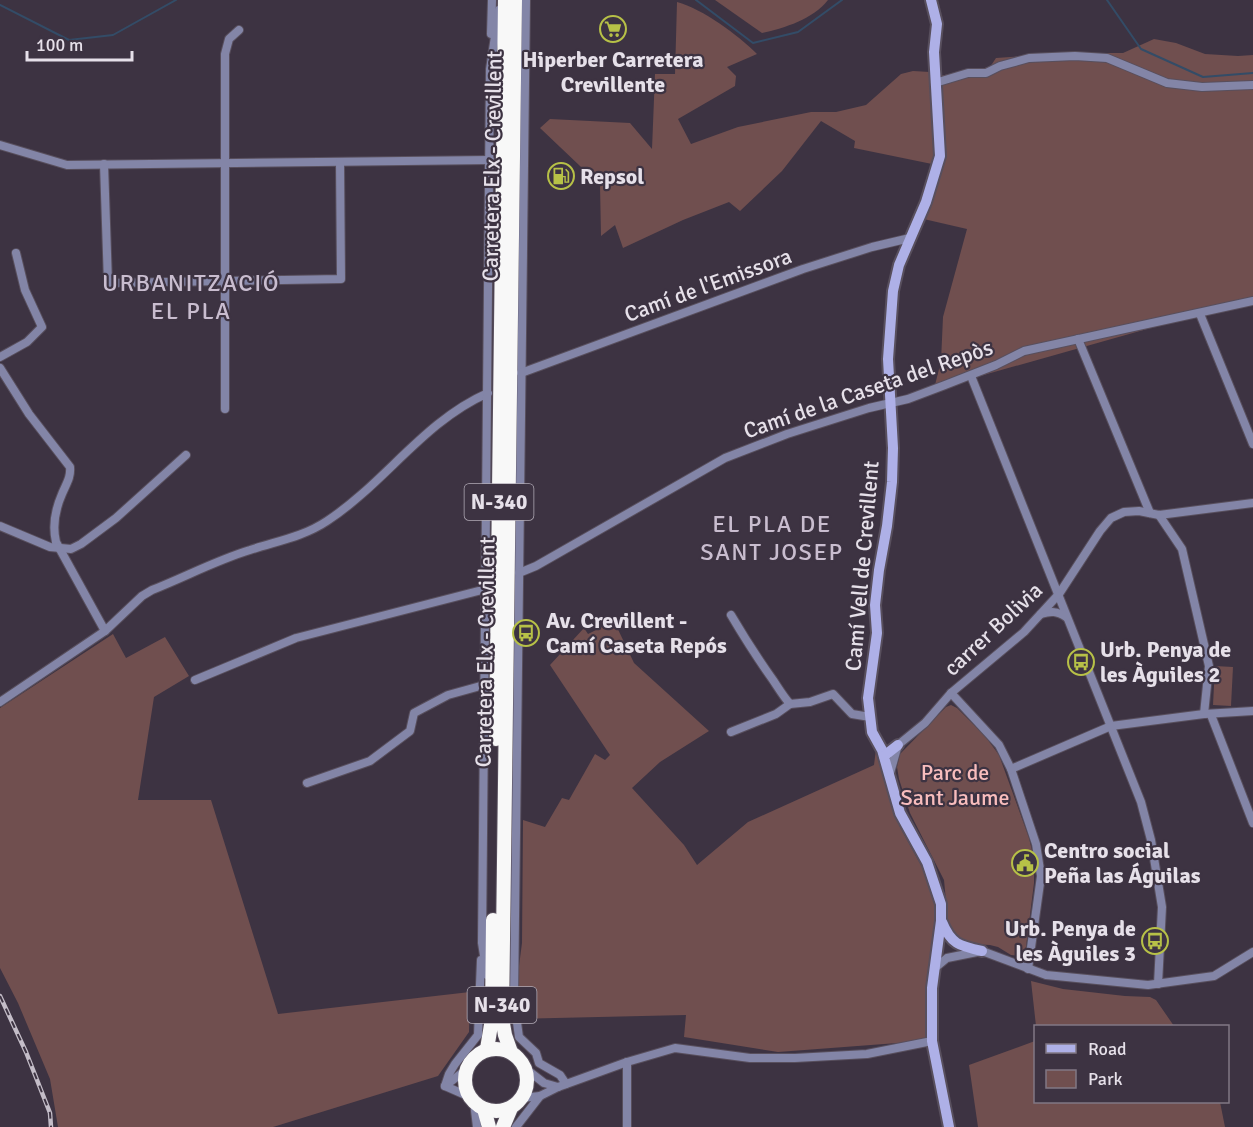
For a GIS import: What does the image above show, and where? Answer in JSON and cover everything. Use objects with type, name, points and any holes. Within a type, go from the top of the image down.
[{"type":"highway","name":"Carretera Elx - Crevillent","points":[[488,1050],[492,1005],[503,0]]},
{"type":"highway","name":"Carretera Elx - Crevillent","points":[[511,1052],[502,1018],[515,0]]},
{"type":"highway","name":"N-340","points":[[467,1069],[473,1058],[488,1050],[504,1049],[519,1058],[526,1070]]},
{"type":"highway","points":[[467,1069],[465,1083],[489,1127]]},
{"type":"highway","points":[[476,1103],[499,1112],[511,1108],[522,1098],[528,1082],[526,1070]]},
{"type":"highway","points":[[503,1127],[511,1108]]},
{"type":"street","points":[[445,1086],[455,1064],[478,1035],[482,943],[492,0]]},
{"type":"street","points":[[490,69],[503,0]]},
{"type":"street","points":[[525,0],[514,1000],[519,1037],[536,1053],[539,1063],[560,1075],[562,1085]]},
{"type":"street","name":"Camí Vell de Crevillent","points":[[931,0],[937,24],[934,52],[940,156],[926,202],[899,265],[893,291],[888,359],[893,448],[892,482],[876,594],[877,633],[868,698],[872,732],[890,773],[891,786],[900,813],[927,862],[941,904],[941,921],[932,988],[932,1041],[949,1127]]},
{"type":"street","points":[[225,409],[225,54],[230,39],[239,30]]},
{"type":"street","points":[[935,83],[968,73],[986,73],[1000,66],[1029,58],[1075,56],[1107,58],[1167,83],[1202,87],[1253,85]]},
{"type":"street","points":[[0,145],[67,165],[490,160]]},
{"type":"street","points":[[104,164],[108,283],[340,279],[340,162]]},
{"type":"street","name":"Camí de l'Emissora","points":[[521,373],[793,273],[872,247],[910,238]]},
{"type":"street","points":[[0,357],[27,342],[42,327],[25,290],[16,252]]},
{"type":"street","name":"Camí de la Caseta del Repòs","points":[[519,573],[536,566],[725,458],[788,434],[908,399],[971,376],[1024,351],[1253,302]]},
{"type":"street","points":[[1200,314],[1253,444]]},
{"type":"street","points":[[1078,339],[1155,514],[1178,540],[1182,549],[1209,666],[1208,715],[1253,823]]},
{"type":"street","points":[[0,368],[29,414],[70,467],[71,476],[59,500],[54,519],[54,531],[57,542],[105,631]]},
{"type":"street","points":[[971,376],[1141,802],[1159,880],[1162,908],[1158,984]]},
{"type":"street","points":[[0,702],[105,631],[142,596],[152,590],[249,550],[297,537],[326,522],[382,478],[437,423],[466,403],[488,393]]},
{"type":"street","points":[[0,526],[36,543],[71,549],[116,518],[186,455]]},
{"type":"street","name":"carrer Bolivia","points":[[898,745],[925,723],[951,693],[1024,632],[1059,594],[1111,518],[1124,512],[1139,510],[1155,514],[1253,503]]},
{"type":"street","points":[[195,680],[296,639],[486,589]]},
{"type":"street","points":[[1040,614],[1059,613],[1067,618]]},
{"type":"street","points":[[731,615],[760,663],[790,704]]},
{"type":"street","points":[[307,783],[370,762],[410,732],[414,713],[448,695],[484,686]]},
{"type":"street","points":[[951,693],[999,745],[1011,770],[1040,861],[1040,891],[1028,969]]},
{"type":"street","points":[[731,732],[776,714],[790,704],[810,702],[833,694],[852,714],[870,717]]},
{"type":"street","points":[[1011,770],[1111,726],[1253,711]]},
{"type":"street","points":[[884,756],[898,745]]},
{"type":"street","points":[[890,773],[898,745]]},
{"type":"street","points":[[503,956],[515,889]]},
{"type":"street","points":[[941,921],[952,941],[1046,975],[1158,984],[1214,976],[1253,952]]},
{"type":"street","points":[[952,941],[937,946],[944,955],[953,956]]},
{"type":"street","points":[[482,943],[492,1005]]},
{"type":"street","points":[[934,968],[947,958],[981,951]]},
{"type":"street","points":[[522,1098],[540,1096],[562,1085],[675,1048],[750,1058],[795,1058],[867,1054],[932,1041]]},
{"type":"street","points":[[627,1062],[627,1127]]},
{"type":"street","points":[[445,1086],[467,1069]]},
{"type":"street","points":[[526,1070],[544,1083],[562,1085]]},
{"type":"street","points":[[445,1086],[476,1103],[477,1127]]},
{"type":"street","points":[[516,1127],[540,1096]]},
{"type":"green space","points":[[715,0],[828,0],[807,17],[762,33]]},
{"type":"green space","points":[[677,2],[698,10],[720,24],[757,54],[727,67],[736,76],[735,86],[678,119],[691,144],[738,127],[811,112],[836,112],[866,105],[901,74],[913,71],[930,72],[939,76],[990,67],[996,58],[1066,53],[1123,53],[1154,39],[1176,43],[1205,54],[1253,55],[1253,301],[934,389],[941,361],[943,317],[967,229],[915,217],[932,164],[854,148],[855,141],[821,121],[782,171],[740,211],[729,202],[683,220],[623,248],[615,225],[601,236],[600,185],[540,128],[550,119],[630,123],[652,149],[655,74],[675,74]]},
{"type":"green space","points":[[614,621],[634,663],[709,731],[660,762],[632,788],[684,845],[697,865],[748,822],[874,765],[876,749],[886,771],[890,798],[900,827],[928,878],[935,901],[937,918],[927,988],[927,1036],[924,1041],[778,1052],[684,1037],[686,1015],[512,1019],[522,943],[523,820],[545,827],[562,798],[569,800],[595,754],[605,760],[610,755],[550,665],[584,628],[588,634]]},
{"type":"green space","points":[[113,634],[126,658],[165,637],[189,676],[154,697],[138,800],[211,800],[278,1014],[470,992],[469,1032],[438,1076],[273,1127],[58,1127],[50,1079],[18,1003],[0,968],[0,708]]},
{"type":"green space","points":[[1215,666],[1233,667],[1231,706],[1213,705]]},
{"type":"green space","name":"Parc de Sant Jaume","points":[[951,705],[957,708],[985,736],[999,755],[1029,838],[1034,859],[1034,883],[1026,947],[1020,956],[1011,955],[990,945],[968,944],[960,941],[951,930],[948,922],[944,880],[910,813],[899,779],[897,767],[900,754],[946,707]]},
{"type":"green space","points":[[1031,981],[1063,989],[1150,997],[1156,1000],[1173,1025],[1036,1025]]},
{"type":"green space","points":[[1034,1041],[1034,1103],[1220,1103],[1225,1127],[978,1127],[969,1065]]},
{"type":"waterway","points":[[0,5],[69,40],[113,35],[176,0]]},
{"type":"waterway","points":[[696,0],[753,43],[798,32],[842,0]]},
{"type":"waterway","points":[[1107,0],[1141,49],[1203,77],[1253,73]]},
{"type":"railway","points":[[0,996],[26,1052],[50,1113],[51,1127]]},
{"type":"place","name":"Hiperber Carretera Crevillente","points":[[613,29]]},
{"type":"place","name":"Repsol","points":[[561,176]]},
{"type":"place","name":"Av. Crevillent - Camí Caseta Repós","points":[[526,633]]},
{"type":"place","name":"Urb. Penya de les Àguiles 2","points":[[1081,662]]},
{"type":"place","name":"Centro social Peña las Águilas","points":[[1025,863]]},
{"type":"place","name":"Urb. Penya de les Àguiles 3","points":[[1155,941]]},
{"type":"district","name":"URBANITZACIÓ EL PLA","points":[[191,297]]},
{"type":"district","name":"EL PLA DE SANT JOSEP","points":[[772,538]]}]
